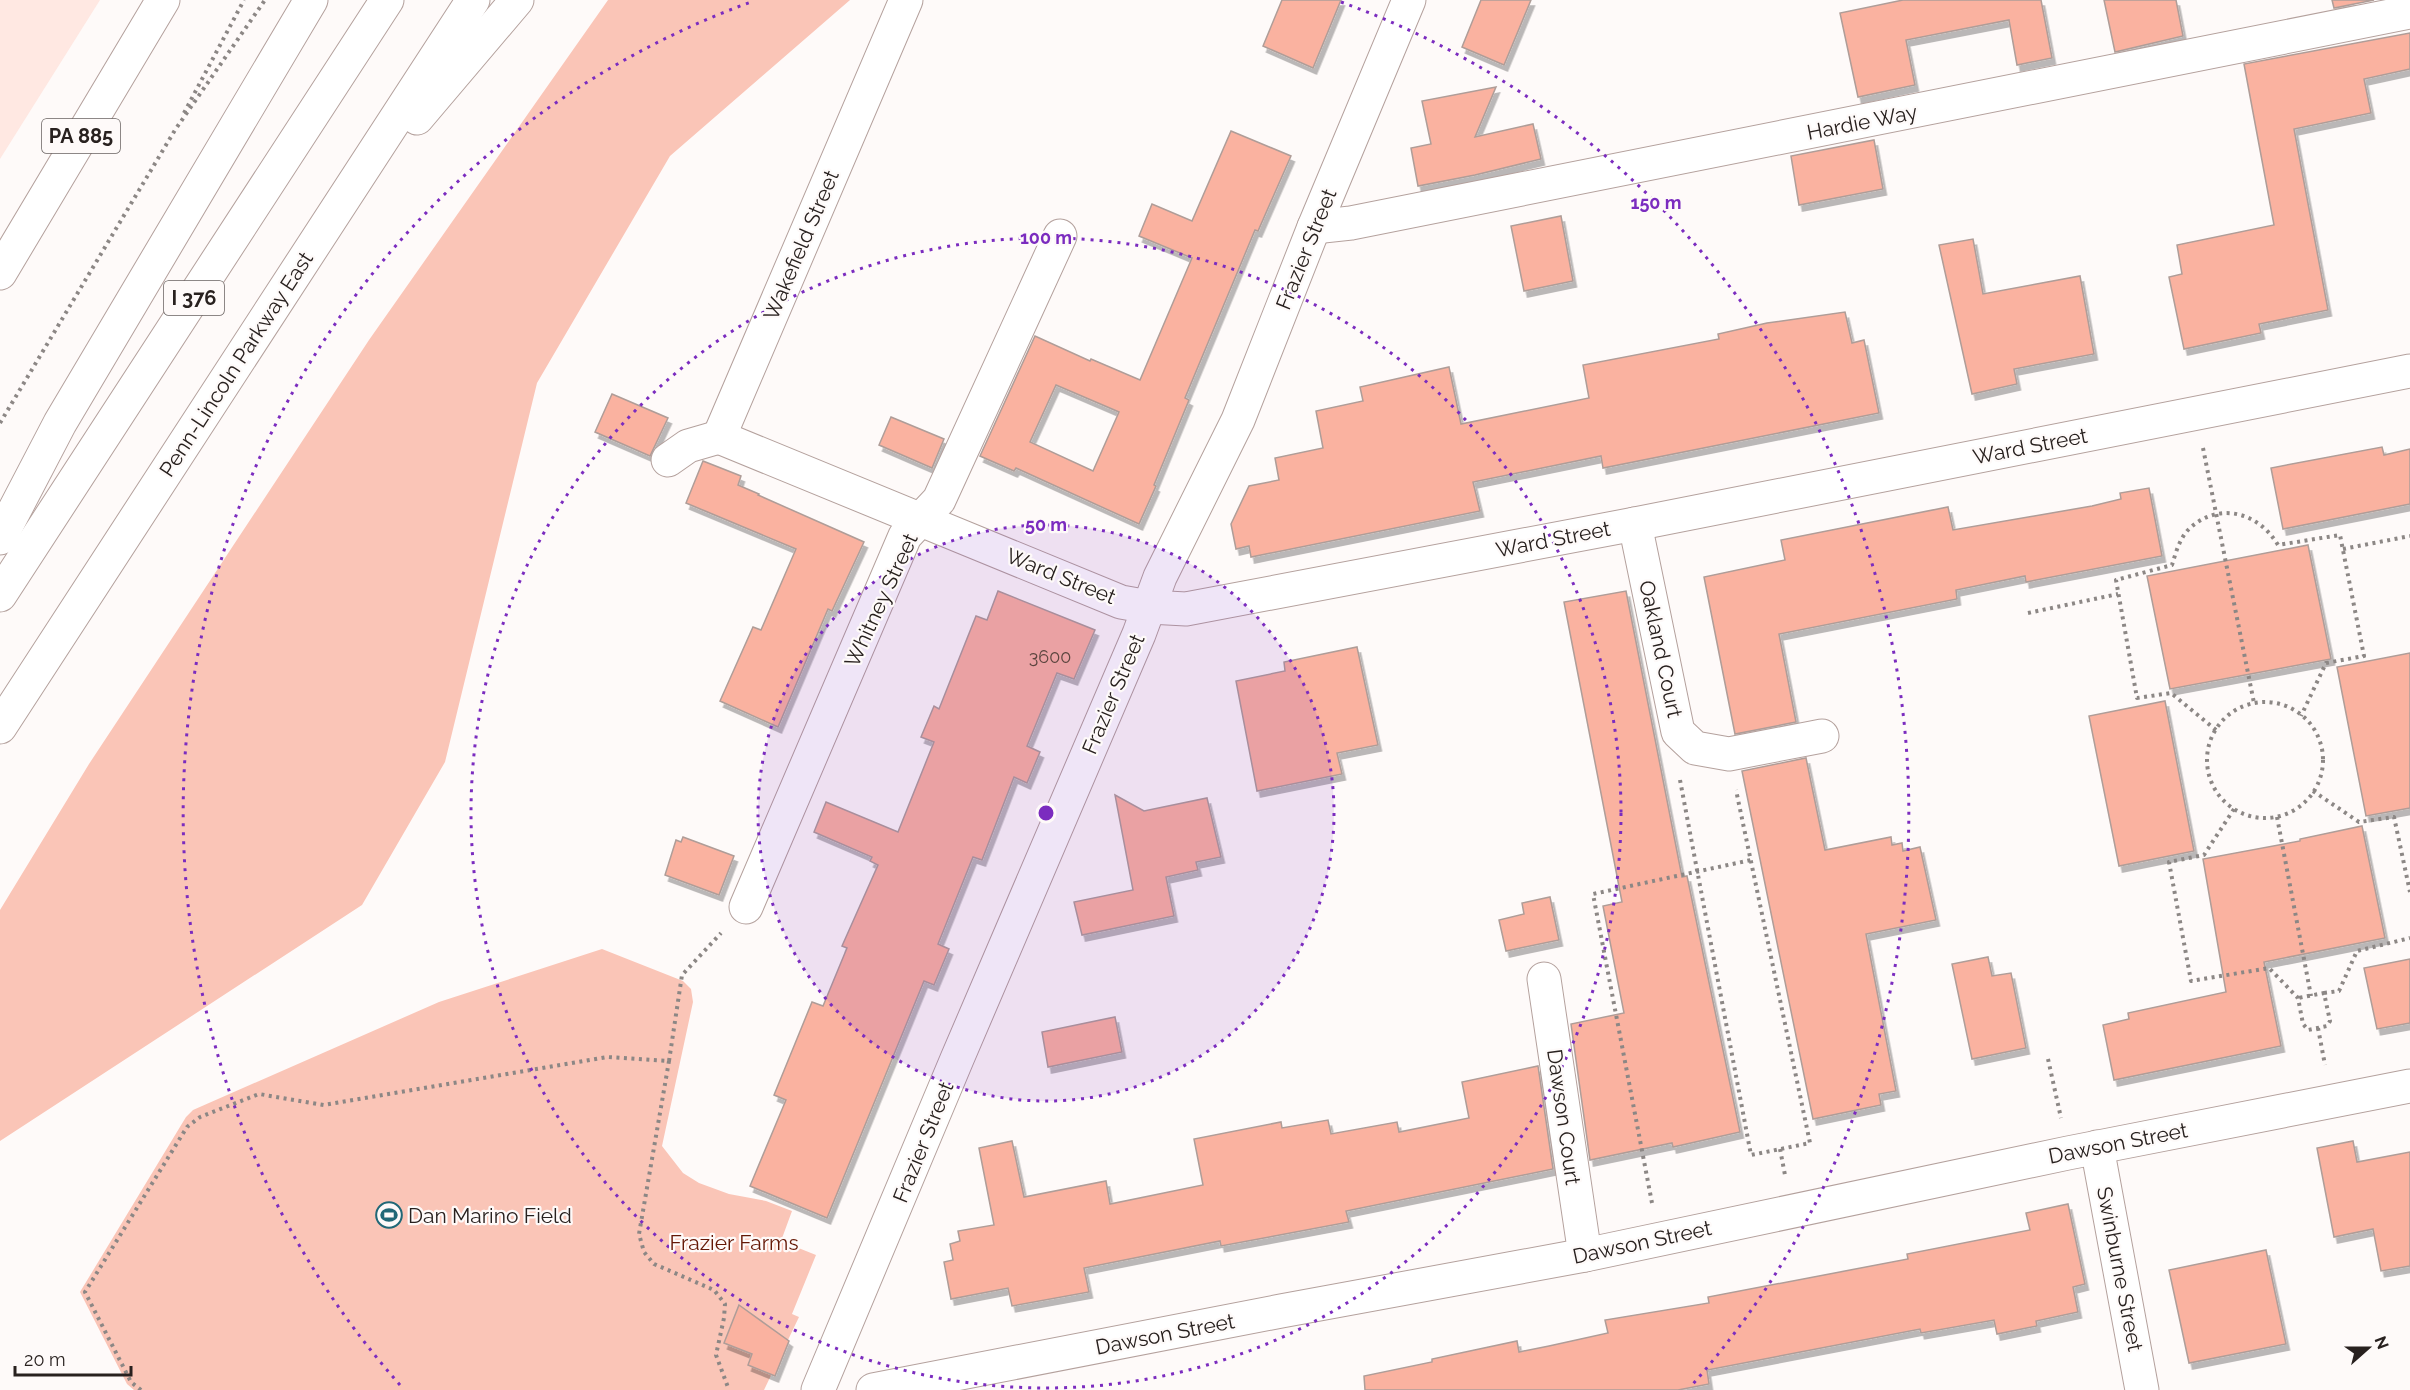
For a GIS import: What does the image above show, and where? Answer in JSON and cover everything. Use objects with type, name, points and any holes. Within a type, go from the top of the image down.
[{"type":"main road","name":"PA 885","points":[[0,273],[163,0]]},
{"type":"main road","points":[[0,538],[60,423],[311,0]]},
{"type":"main road","name":"I 376","points":[[0,595],[387,0]]},
{"type":"main road","name":"Penn-Lincoln Parkway East","points":[[0,727],[473,0]]},
{"type":"main road","points":[[327,225],[517,0]]},
{"type":"main road","name":"Wakefield Street","points":[[719,437],[906,0]]},
{"type":"main road","name":"Frazier Street","points":[[818,1390],[1160,577],[1238,420],[1314,226],[1409,0]]},
{"type":"main road","name":"Hardie Way","points":[[1314,226],[1351,223],[2410,12]]},
{"type":"main road","name":"Whitney Street","points":[[746,907],[905,536],[939,500],[1060,236]]},
{"type":"main road","name":"Ward Street","points":[[719,437],[1121,602],[1149,607],[1186,609],[1635,524],[2410,371]]},
{"type":"main road","points":[[668,460],[688,446],[719,437]]},
{"type":"main road","name":"Oakland Court","points":[[1635,524],[1678,732],[1695,747],[1729,754],[1822,736]]},
{"type":"main road","name":"Dawson Court","points":[[1544,979],[1585,1255]]},
{"type":"main road","name":"Dawson Street","points":[[873,1390],[1585,1255],[2097,1147],[2410,1086]]},
{"type":"main road","name":"Swinburne Street","points":[[2097,1147],[2142,1390]]},
{"type":"path","points":[[0,423],[175,130],[244,0]]},
{"type":"path","points":[[175,130],[265,0]]},
{"type":"path","points":[[2203,448],[2254,703]]},
{"type":"path","points":[[2216,730],[2171,693],[2137,698],[2116,580],[2172,566],[2180,542],[2189,529],[2201,520],[2217,515],[2234,513],[2248,516],[2263,525],[2277,545],[2340,535],[2364,656],[2326,663],[2301,716]]},
{"type":"path","points":[[2343,549],[2410,536]]},
{"type":"path","points":[[2028,613],[2118,594]]},
{"type":"path","points":[[2254,703],[2274,703],[2293,710],[2301,716],[2309,722],[2319,740],[2323,759],[2319,779],[2313,791],[2295,810],[2277,817],[2258,818],[2241,813],[2225,803],[2214,788],[2208,772],[2207,753],[2222,720],[2237,709],[2254,703]]},
{"type":"path","points":[[1678,732],[1672,739],[1751,1155],[1810,1143],[1729,754]]},
{"type":"path","points":[[2313,791],[2359,822],[2394,817],[2410,892]]},
{"type":"path","points":[[2234,809],[2204,855],[2169,862],[2191,981],[2269,968],[2298,998],[2303,1024],[2308,1030],[2327,1026],[2330,1021],[2324,993]]},
{"type":"path","points":[[2277,817],[2311,996]]},
{"type":"path","points":[[1652,1203],[1593,894],[1751,860]]},
{"type":"path","points":[[729,1390],[716,1354],[724,1318],[724,1304],[714,1290],[654,1264],[644,1252],[639,1234],[682,975],[746,907]]},
{"type":"path","points":[[2298,998],[2339,990],[2357,951],[2410,938]]},
{"type":"path","points":[[2318,1028],[2325,1061]]},
{"type":"path","points":[[141,1390],[131,1382],[85,1292],[188,1127],[200,1117],[259,1094],[324,1105],[607,1057],[669,1061]]},
{"type":"path","points":[[2048,1059],[2062,1122]]},
{"type":"path","points":[[1780,1149],[1785,1176]]},
{"type":"shaded area","points":[[0,0],[100,0],[0,159]]},
{"type":"green space","points":[[608,0],[850,0],[670,156],[537,383],[445,762],[362,905],[0,1141],[0,910],[89,764],[369,340]]},
{"type":"green space","name":"Dan Marino Field","points":[[602,949],[683,981],[691,989],[693,1002],[662,1146],[683,1173],[699,1183],[729,1194],[766,1201],[792,1211],[781,1241],[816,1255],[792,1314],[799,1317],[764,1390],[134,1390],[127,1384],[80,1292],[186,1117],[193,1110],[439,1002]]},
{"type":"building","points":[[1282,0],[1341,0],[1313,68],[1263,46]]},
{"type":"building","points":[[1481,0],[1531,0],[1504,65],[1462,47]]},
{"type":"building","points":[[1903,0],[2041,0],[2052,58],[2017,65],[2009,20],[1906,40],[1915,85],[1858,97],[1840,13]]},
{"type":"building","points":[[2104,0],[2176,0],[2183,36],[2115,52]]},
{"type":"building","points":[[2332,0],[2374,0],[2334,8]]},
{"type":"building","points":[[2410,33],[2410,69],[2364,79],[2371,113],[2294,129],[2328,310],[2259,324],[2261,333],[2184,349],[2169,277],[2182,274],[2177,245],[2274,225],[2244,64]]},
{"type":"building","points":[[1496,87],[1475,137],[1533,124],[1541,159],[1418,186],[1411,148],[1431,144],[1422,101]]},
{"type":"building","points":[[1231,131],[1291,156],[1258,231],[1255,230],[1185,398],[1189,400],[1139,524],[1016,468],[1014,471],[980,456],[1035,336],[1090,361],[1091,359],[1140,380],[1192,258],[1139,236],[1152,204],[1192,221]],"holes":[[[1056,385],[1119,412],[1093,471],[1030,442]]]},
{"type":"building","points":[[1874,140],[1883,189],[1799,205],[1791,156]]},
{"type":"building","points":[[1561,216],[1573,281],[1524,291],[1511,226]]},
{"type":"building","points":[[1973,239],[1983,294],[2080,276],[2094,354],[2014,369],[2017,384],[1972,394],[1939,245]]},
{"type":"building","points":[[1845,312],[1852,343],[1864,340],[1879,413],[1603,468],[1601,456],[1473,482],[1480,511],[1251,557],[1249,546],[1236,549],[1231,524],[1249,486],[1279,480],[1275,458],[1323,448],[1316,411],[1363,401],[1360,387],[1449,367],[1461,424],[1589,398],[1583,365],[1719,339],[1718,334],[1767,323]]},
{"type":"building","points":[[612,394],[668,418],[650,456],[595,432]]},
{"type":"building","points":[[891,417],[944,439],[932,468],[879,445]]},
{"type":"building","points":[[2382,447],[2384,455],[2410,449],[2410,504],[2283,529],[2271,468]]},
{"type":"building","points":[[703,461],[741,476],[738,485],[864,542],[832,611],[828,609],[778,727],[720,701],[753,627],[761,630],[796,549],[686,503]]},
{"type":"building","points":[[2149,488],[2162,556],[2026,582],[2025,576],[1956,590],[1957,599],[1779,634],[1796,722],[1735,734],[1704,577],[1785,560],[1781,540],[1948,507],[1953,530],[2092,506],[2121,499],[2120,493]]},
{"type":"building","points":[[2308,545],[2331,659],[2170,689],[2147,576]]},
{"type":"building","points":[[998,591],[1095,630],[1074,679],[1057,673],[1027,746],[1040,752],[1027,783],[1014,777],[982,860],[973,857],[938,944],[949,949],[934,985],[924,981],[827,1218],[750,1186],[786,1100],[774,1095],[812,1002],[823,1006],[847,948],[842,946],[878,865],[870,861],[872,857],[814,832],[826,802],[898,832],[934,742],[921,737],[934,706],[939,709],[976,616],[987,620]]},
{"type":"building","points":[[1626,591],[1682,877],[1687,876],[1740,1132],[1673,1147],[1672,1143],[1590,1160],[1571,1024],[1624,1013],[1603,906],[1622,902],[1564,602]]},
{"type":"building","points":[[1357,647],[1378,745],[1337,753],[1342,774],[1257,791],[1236,681],[1285,671],[1284,662]]},
{"type":"building","points":[[2410,653],[2410,808],[2366,816],[2337,667]]},
{"type":"building","points":[[2165,701],[2194,851],[2119,866],[2089,716]]},
{"type":"building","points":[[1806,758],[1825,850],[1891,837],[1892,845],[1902,843],[1903,851],[1920,847],[1936,920],[1866,934],[1896,1091],[1879,1094],[1881,1105],[1813,1119],[1742,771]]},
{"type":"building","points":[[1115,795],[1144,811],[1207,798],[1221,857],[1196,862],[1198,870],[1166,877],[1174,916],[1082,935],[1074,902],[1133,890]]},
{"type":"building","points":[[2362,826],[2385,938],[2264,962],[2281,1046],[2114,1080],[2103,1025],[2129,1019],[2128,1013],[2226,992],[2203,859],[2300,841],[2300,839]]},
{"type":"building","points":[[683,837],[734,856],[719,895],[665,875],[676,840],[681,842]]},
{"type":"building","points":[[1550,897],[1559,940],[1506,951],[1499,920],[1524,914],[1522,903]]},
{"type":"building","points":[[1988,957],[1992,976],[2011,973],[2026,1048],[1972,1059],[1952,964]]},
{"type":"building","points":[[2410,959],[2410,1023],[2377,1029],[2364,968]]},
{"type":"building","points":[[1115,1017],[1122,1052],[1048,1067],[1042,1032]]},
{"type":"building","points":[[1538,1066],[1553,1169],[1346,1211],[1349,1222],[1221,1246],[1220,1241],[1084,1268],[1089,1292],[1012,1306],[1008,1288],[951,1299],[944,1262],[953,1260],[950,1244],[960,1241],[958,1231],[994,1225],[979,1148],[1012,1141],[1024,1197],[1106,1181],[1110,1204],[1203,1185],[1194,1139],[1281,1122],[1282,1128],[1328,1120],[1331,1134],[1397,1122],[1399,1132],[1469,1118],[1462,1082]]},
{"type":"building","points":[[2353,1141],[2357,1162],[2410,1152],[2410,1266],[2381,1271],[2373,1229],[2334,1237],[2317,1148]]},
{"type":"building","points":[[2068,1204],[2085,1284],[2073,1287],[2078,1312],[2036,1321],[2037,1326],[1997,1334],[1994,1320],[1921,1333],[1920,1329],[1707,1370],[1709,1384],[1678,1390],[1365,1390],[1364,1376],[1432,1362],[1432,1359],[1517,1341],[1519,1352],[1549,1346],[1608,1333],[1605,1320],[1709,1303],[1708,1297],[1908,1259],[1907,1254],[2030,1230],[2026,1213]]},
{"type":"building","points":[[2266,1250],[2286,1344],[2189,1363],[2169,1270]]},
{"type":"building","points":[[739,1305],[789,1341],[775,1376],[748,1365],[752,1354],[724,1343]]},
{"type":"place","name":"Dan Marino Field","points":[[389,1215]]},
{"type":"park label","name":"Frazier Farms","points":[[734,1242]]}]
